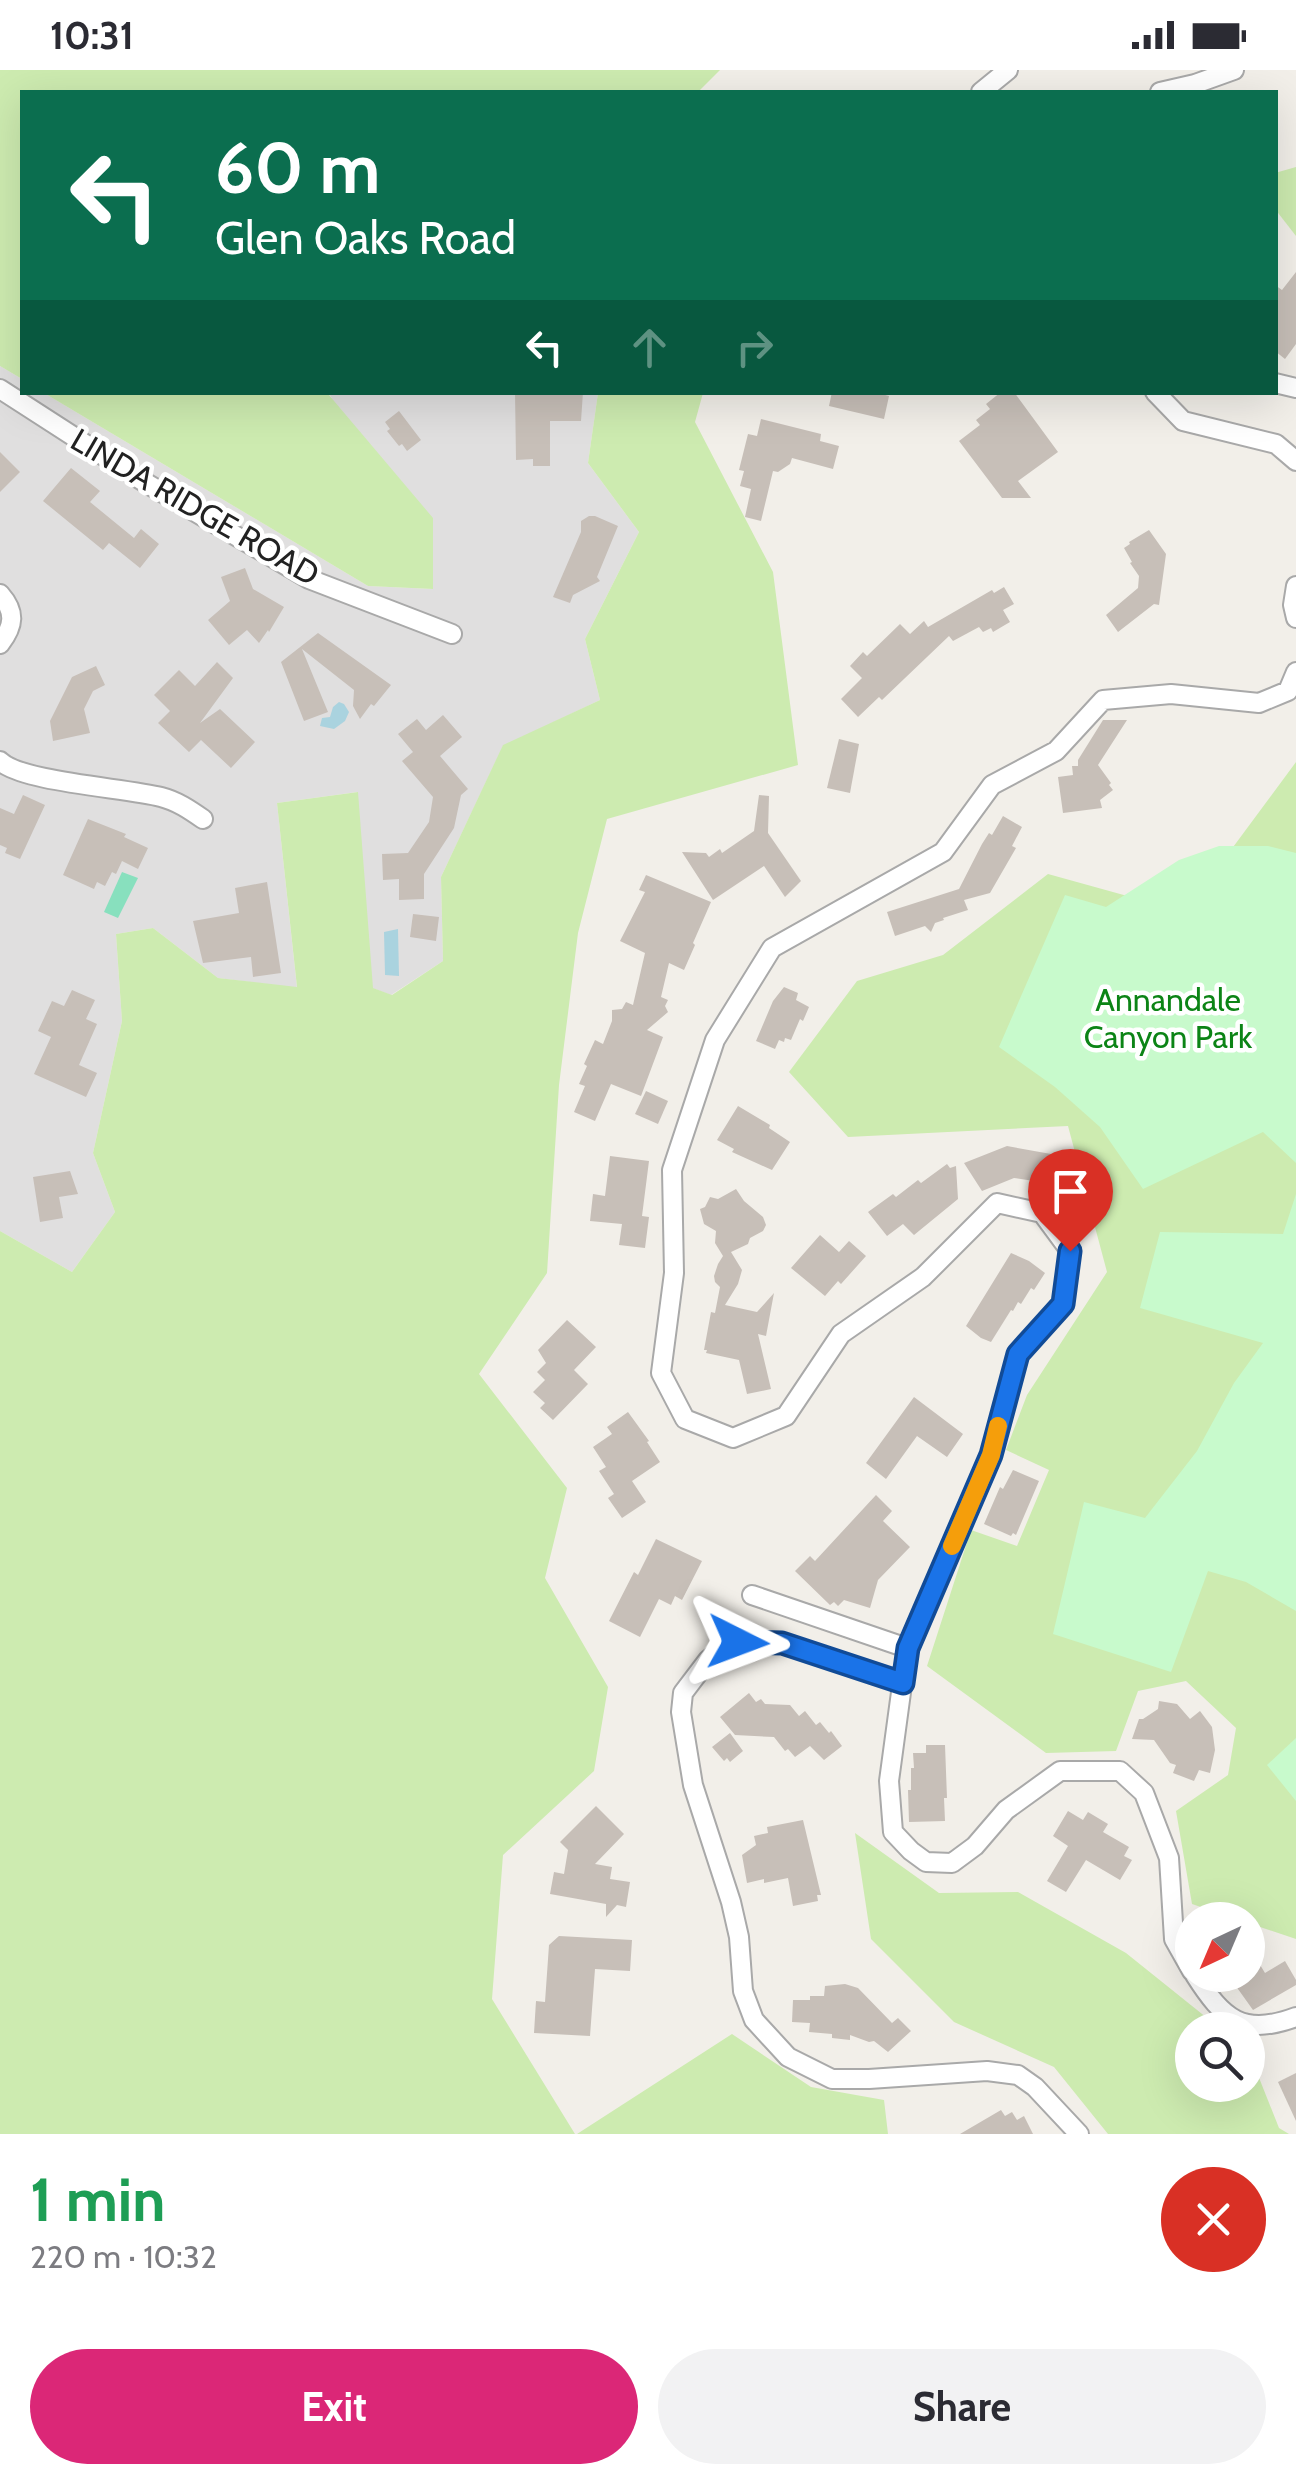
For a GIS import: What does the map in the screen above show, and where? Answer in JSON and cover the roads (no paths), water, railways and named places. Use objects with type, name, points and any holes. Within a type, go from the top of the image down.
[{"type":"street","points":[[983,90],[1008,70]]},
{"type":"street","points":[[1168,90],[1234,70]]},
{"type":"street","name":"LINDA RIDGE ROAD","points":[[0,390],[141,480],[309,578],[452,634]]},
{"type":"street","points":[[1158,395],[1183,421],[1276,444],[1296,460]]},
{"type":"street","points":[[1296,586],[1296,618]]},
{"type":"street","points":[[0,594],[11,616],[10,630],[0,644]]},
{"type":"street","points":[[1175,1941],[1169,1858],[1144,1794],[1120,1770],[1060,1771],[1006,1810],[975,1846],[952,1862],[926,1862],[893,1832],[890,1780],[908,1648],[991,1455],[1018,1354],[1063,1304],[1070,1251],[1042,1213],[997,1203],[923,1277],[841,1334],[786,1416],[733,1438],[686,1418],[662,1372],[674,1273],[672,1170],[716,1040],[772,948],[942,852],[992,785],[1056,751],[1103,700],[1171,694],[1259,702],[1288,691],[1296,672]]},
{"type":"street","points":[[0,761],[8,769],[39,777],[165,798],[204,818]]},
{"type":"street","points":[[752,1595],[908,1648]]},
{"type":"street","points":[[903,1683],[782,1643],[738,1642],[708,1660],[683,1693],[680,1712],[693,1786],[731,1902],[739,1936],[743,1991],[754,2020],[788,2057],[832,2080],[986,2071],[1018,2076],[1035,2087],[1079,2134]]},
{"type":"street","points":[[1206,1992],[1228,2016],[1253,2027],[1276,2025],[1296,2017]]},
{"type":"water","points":[[339,702],[349,712],[345,721],[334,729],[320,726],[322,718],[330,717]]},
{"type":"water","points":[[398,929],[399,976],[385,975],[384,932]]},
{"type":"park label","name":"Annandale Canyon Park","points":[[1168,1018]]}]
